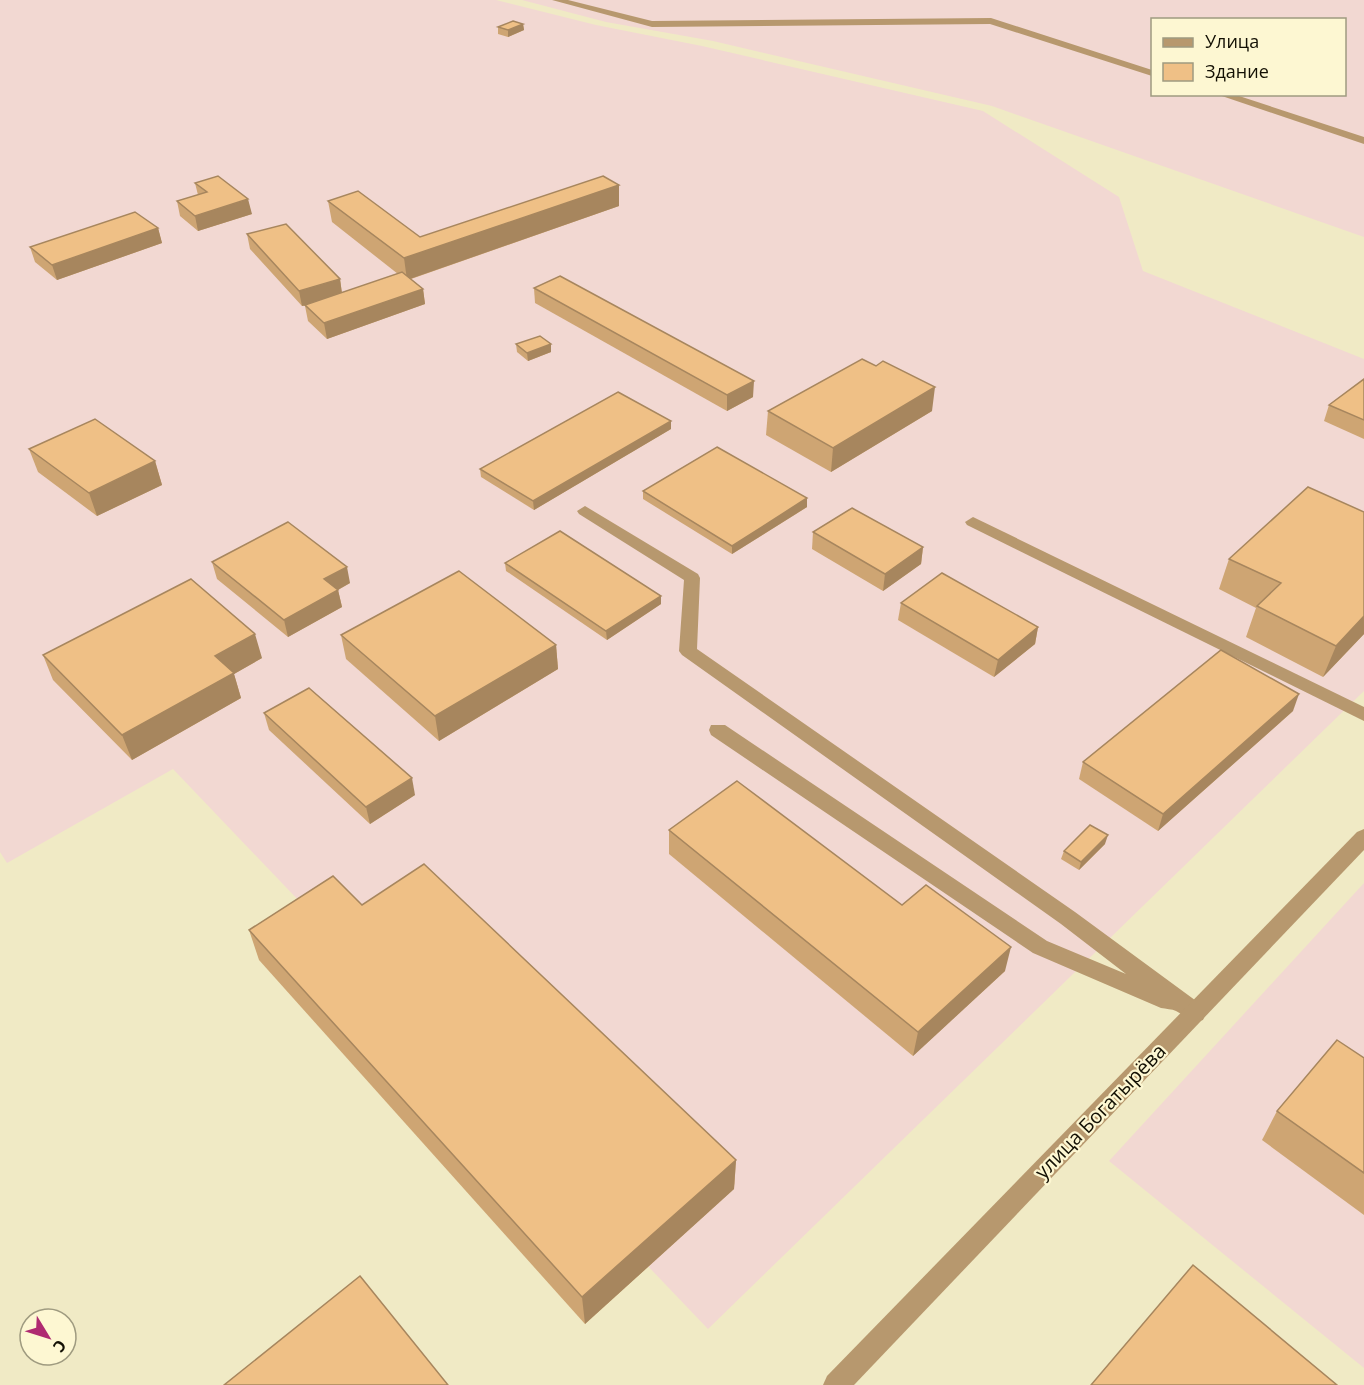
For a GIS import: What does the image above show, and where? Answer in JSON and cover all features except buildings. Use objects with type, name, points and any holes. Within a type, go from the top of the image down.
[{"type":"street","points":[[557,0],[652,24],[991,21],[1151,73]]},
{"type":"street","points":[[1227,96],[1364,141]]},
{"type":"street","points":[[585,511],[692,578],[688,651],[1068,918],[1195,1013]]},
{"type":"street","points":[[973,522],[1364,715]]},
{"type":"street","points":[[718,730],[1040,947],[1195,1013]]},
{"type":"street","name":"улица Богатырёва","points":[[836,1385],[1364,837]]},
{"type":"shaded area","points":[[0,0],[496,0],[596,25],[702,46],[983,111],[1119,197],[1143,271],[1364,359],[1364,691],[708,1329],[173,769],[7,863],[0,852]]},
{"type":"shaded area","points":[[522,0],[1364,0],[1364,237],[992,106],[713,41],[606,22]]},
{"type":"shaded area","points":[[1364,883],[1364,1368],[1109,1161]]}]
